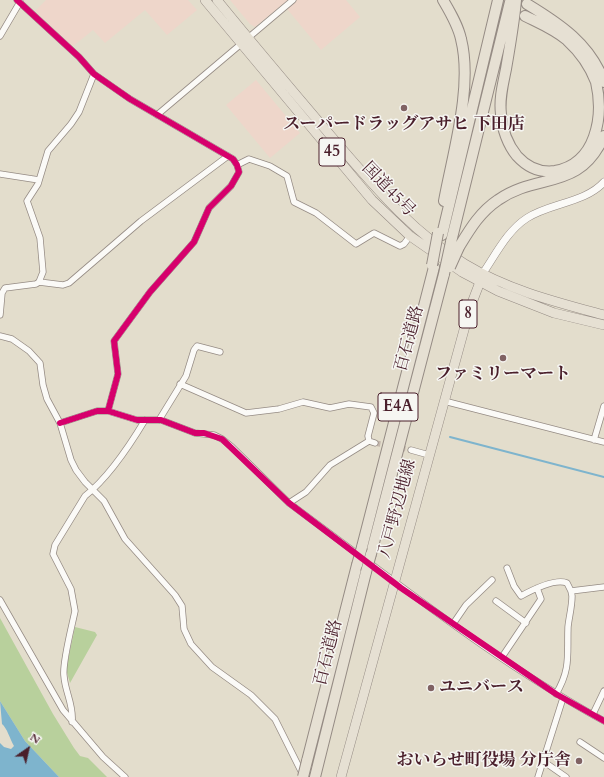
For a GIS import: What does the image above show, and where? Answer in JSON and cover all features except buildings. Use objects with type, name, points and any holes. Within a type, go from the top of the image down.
[{"type":"highway","points":[[440,234],[466,85],[461,38],[456,24],[443,0]]},
{"type":"highway","points":[[440,234],[498,0]]},
{"type":"highway","points":[[512,1],[501,98],[501,115],[505,136],[513,150],[524,164],[543,171],[565,169],[578,162],[590,150],[598,133],[600,118],[600,98],[598,87],[589,66],[570,43],[550,29],[525,16]]},
{"type":"highway","name":"百石道路","points":[[315,775],[439,292],[455,244],[512,1]]},
{"type":"highway","points":[[527,4],[558,23],[578,40],[594,60],[604,82]]},
{"type":"highway","points":[[455,244],[484,211],[498,199],[529,186],[551,182],[570,175],[586,164],[598,150],[604,136]]},
{"type":"highway","name":"百石道路","points":[[304,777],[357,565],[422,317],[440,234]]},
{"type":"main road","name":"国道45号","points":[[205,0],[245,41],[396,211],[431,240],[481,277],[532,305],[604,325]]},
{"type":"main road","name":"国道45号","points":[[217,0],[245,41],[368,194],[410,236],[462,272],[535,296],[604,315]]},
{"type":"main road","name":"八戸野辺地線","points":[[341,777],[470,308],[481,277]]},
{"type":"street","points":[[157,115],[293,0]]},
{"type":"street","points":[[0,36],[21,2],[79,57],[94,74],[157,115],[228,156],[237,165],[239,172],[237,177],[231,186],[209,208],[194,242],[150,292],[114,340],[118,374],[108,411]]},
{"type":"street","points":[[39,282],[44,265],[40,238],[27,201],[39,180],[48,151],[71,124],[79,112],[94,74]]},
{"type":"street","points":[[0,314],[2,293],[5,288],[36,284],[39,282],[63,285],[69,283],[141,221],[228,156]]},
{"type":"street","points":[[237,165],[249,159],[283,172],[290,181],[294,202],[316,213],[356,244],[374,234],[400,246],[404,244],[410,236]]},
{"type":"street","points":[[0,174],[39,180]]},
{"type":"street","points":[[481,277],[504,241],[518,225],[538,212],[585,195],[604,182]]},
{"type":"street","points":[[0,336],[12,339],[29,350],[40,363],[43,385],[47,399],[60,423],[71,460],[81,476],[104,501],[125,539],[179,601],[184,612],[184,629],[186,637],[212,667],[251,695],[272,715],[304,777]]},
{"type":"street","points":[[159,420],[186,376],[194,350],[197,346],[220,352]]},
{"type":"street","points":[[180,384],[246,413],[279,409],[303,402],[330,408],[349,404],[371,407],[374,413],[368,436],[372,442],[330,465],[306,492],[289,504]]},
{"type":"street","points":[[444,401],[604,442]]},
{"type":"street","points":[[594,440],[604,406]]},
{"type":"street","points":[[60,423],[97,411],[108,411],[130,419],[159,420],[195,433],[204,433],[222,439],[289,504],[394,582],[556,694],[604,720]]},
{"type":"street","points":[[72,722],[73,714],[64,676],[75,603],[66,577],[53,554],[60,535],[85,496],[93,490],[129,445],[145,420]]},
{"type":"street","points":[[411,450],[429,455]]},
{"type":"street","points":[[507,568],[514,586],[521,596],[537,588],[565,582],[571,591],[571,613],[568,626],[568,659],[564,680],[556,694]]},
{"type":"street","points":[[453,624],[466,605],[492,580]]},
{"type":"street","points":[[571,591],[604,587]]},
{"type":"street","points":[[502,657],[542,599],[537,588]]},
{"type":"street","points":[[0,600],[63,710],[103,758],[125,777]]},
{"type":"street","points":[[496,601],[526,623]]},
{"type":"street","points":[[593,714],[604,691]]},
{"type":"street","points":[[538,777],[564,698]]},
{"type":"street","points":[[580,742],[604,758]]},
{"type":"street","points":[[543,761],[566,777]]},
{"type":"shaded area","points":[[46,0],[188,0],[197,10],[167,35],[145,10],[105,43],[93,30],[72,47],[35,11]]},
{"type":"shaded area","points":[[230,0],[346,0],[360,17],[321,50],[283,4],[255,27],[250,24]]},
{"type":"shaded area","points":[[256,80],[300,133],[270,158],[226,105]]},
{"type":"green space","points":[[0,618],[53,714],[74,748],[80,756],[88,758],[107,777],[59,777],[25,741],[0,701]]},
{"type":"green space","points":[[75,627],[95,632],[97,635],[70,683],[66,669]]},
{"type":"water","points":[[0,701],[25,741],[59,777],[0,777],[0,743],[4,747],[11,749],[14,746],[2,724]]},
{"type":"waterway","points":[[450,437],[604,477]]},
{"type":"tunnel","points":[[375,443],[411,450]]},
{"type":"cycle path","points":[[17,0],[79,57],[94,74],[130,99],[233,159],[239,172],[231,186],[209,208],[194,242],[150,292],[114,341],[118,374],[108,411]]},
{"type":"cycle path","points":[[60,423],[97,411],[108,411],[137,420],[161,420],[195,433],[204,433],[222,439],[289,503],[401,588],[556,694],[604,721]]},
{"type":"place","name":"スーパードラッグアサヒ 下田店","points":[[404,108]]},
{"type":"place","name":"ファミリーマート","points":[[503,358]]},
{"type":"place","name":"ユニバース","points":[[431,688]]},
{"type":"place","name":"おいらせ町役場 分庁舎","points":[[579,761]]}]
